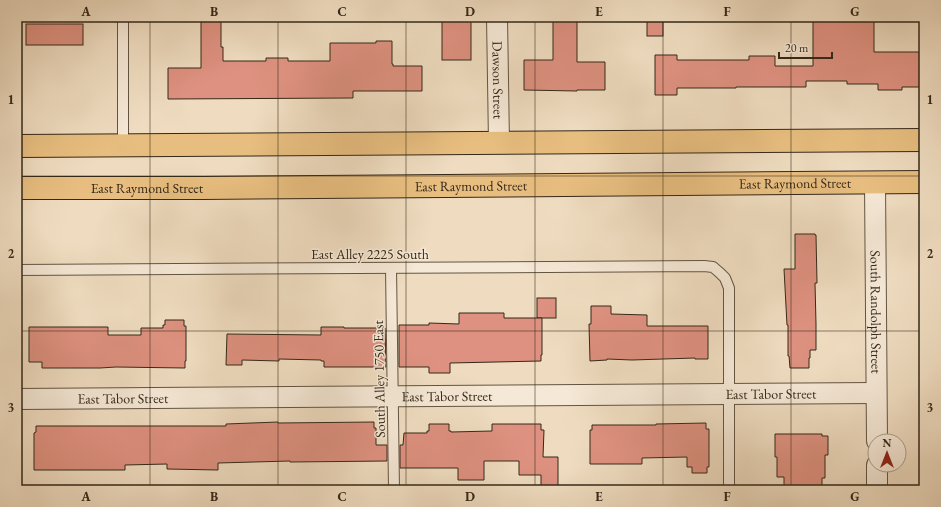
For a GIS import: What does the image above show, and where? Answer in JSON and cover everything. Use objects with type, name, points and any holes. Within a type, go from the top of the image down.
[{"type":"main road","points":[[17,146],[924,140]]},
{"type":"main road","name":"East Raymond Street","points":[[17,188],[219,188],[924,182]]},
{"type":"street","name":"Dawson Street","points":[[497,17],[499,143]]},
{"type":"street","name":"South Randolph Street","points":[[875,182],[877,433]]},
{"type":"street","name":"East Tabor Street","points":[[17,399],[876,393]]},
{"type":"street","points":[[877,473],[877,490]]},
{"type":"lane","points":[[123,17],[123,145]]},
{"type":"lane","name":"East Alley 2225 South","points":[[17,270],[712,267],[725,278],[729,288],[729,394]]},
{"type":"lane","name":"South Alley 1750 East","points":[[391,268],[394,490]]},
{"type":"lane","points":[[729,394],[729,490]]},
{"type":"building","points":[[201,17],[221,17],[221,47],[223,47],[223,61],[266,61],[266,58],[288,58],[288,61],[330,61],[330,43],[376,43],[376,41],[392,41],[393,66],[422,66],[422,91],[353,91],[353,98],[168,99],[168,68],[201,68]]},
{"type":"building","points":[[442,17],[471,17],[471,60],[442,60]]},
{"type":"building","points":[[647,17],[663,17],[663,36],[647,36]]},
{"type":"building","points":[[813,17],[874,17],[874,52],[924,52],[924,87],[902,87],[902,90],[878,90],[878,84],[847,84],[847,81],[806,81],[806,87],[677,88],[677,95],[655,95],[655,55],[677,55],[677,60],[749,60],[749,56],[775,56],[775,66],[813,66]]},
{"type":"building","points":[[553,21],[577,21],[577,62],[605,62],[605,90],[524,90],[524,60],[553,60]]},
{"type":"building","points":[[26,24],[83,24],[83,45],[26,45]]},
{"type":"building","points":[[795,234],[816,235],[816,350],[810,350],[809,368],[790,368],[788,356],[788,325],[784,269],[795,269]]},
{"type":"building","points":[[537,298],[556,298],[556,318],[537,318]]},
{"type":"building","points":[[591,306],[611,306],[611,314],[647,315],[647,326],[708,326],[708,359],[607,359],[590,361],[589,324],[591,324]]},
{"type":"building","points":[[459,313],[504,313],[504,318],[542,318],[541,361],[450,363],[450,373],[429,373],[429,367],[399,367],[399,325],[429,325],[429,323],[459,324]]},
{"type":"building","points":[[165,320],[184,320],[184,326],[186,326],[185,368],[42,368],[42,362],[29,362],[29,327],[108,327],[108,335],[141,335],[141,328],[163,328],[163,325],[165,325]]},
{"type":"building","points":[[321,327],[385,328],[386,367],[324,367],[324,361],[321,360],[279,359],[279,361],[242,360],[242,365],[226,365],[227,334],[321,335]]},
{"type":"building","points":[[278,422],[374,422],[374,428],[376,428],[376,445],[387,445],[387,461],[218,463],[218,470],[167,469],[167,464],[125,465],[125,470],[34,470],[34,433],[36,432],[36,426],[226,426],[226,424]]},
{"type":"building","points":[[706,423],[706,429],[709,429],[709,467],[707,467],[707,473],[692,473],[692,467],[687,467],[687,457],[642,458],[642,464],[590,464],[590,430],[592,430],[592,425]]},
{"type":"building","points":[[429,424],[449,424],[449,431],[451,432],[492,431],[492,424],[541,424],[541,430],[544,430],[543,457],[558,457],[558,488],[541,488],[541,475],[519,475],[519,461],[484,461],[484,480],[458,480],[458,468],[400,468],[400,445],[403,445],[404,433],[427,433],[427,431],[429,431]]},
{"type":"building","points":[[775,434],[822,434],[822,436],[828,436],[828,455],[825,455],[825,478],[822,478],[822,486],[784,487],[784,477],[777,477]]}]
